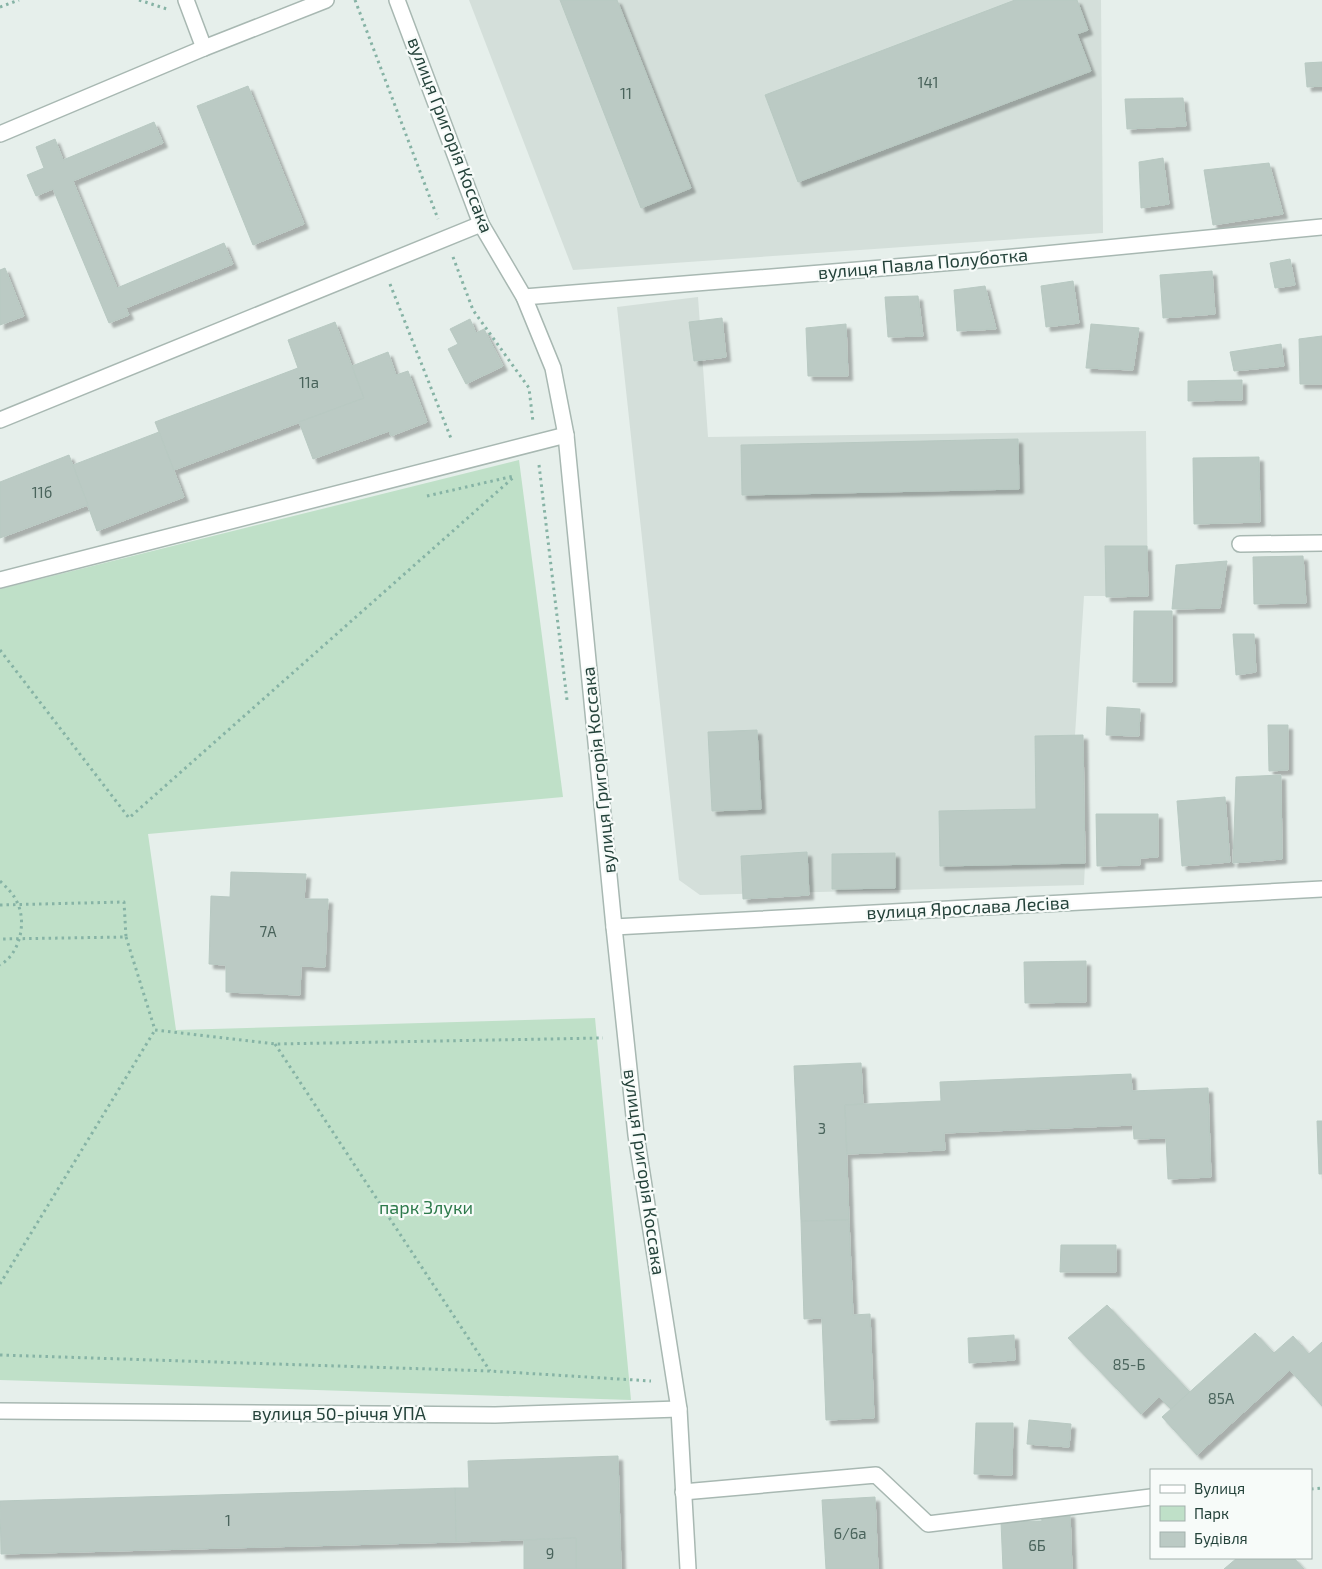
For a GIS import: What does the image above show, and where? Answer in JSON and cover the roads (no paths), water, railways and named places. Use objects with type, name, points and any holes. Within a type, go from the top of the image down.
[{"type":"street","points":[[186,0],[204,48]]},
{"type":"street","points":[[0,134],[204,48],[326,0]]},
{"type":"street","name":"вулиця Григорія Коссака","points":[[398,0],[481,224],[524,297],[553,368],[566,436],[636,1134],[679,1409],[688,1569]]},
{"type":"street","points":[[0,420],[481,224]]},
{"type":"street","name":"вулиця Павла Полуботка","points":[[524,297],[982,260],[1322,227]]},
{"type":"street","points":[[0,580],[566,436]]},
{"type":"street","points":[[1240,544],[1322,543]]},
{"type":"street","name":"вулиця Ярослава Лесіва","points":[[614,927],[1322,889]]},
{"type":"street","name":"вулиця 50-річчя УПА","points":[[0,1411],[495,1415],[679,1409]]},
{"type":"street","points":[[684,1492],[876,1475],[928,1524],[1150,1497]]},
{"type":"park label","name":"парк Злуки","points":[[426,1208]]}]
